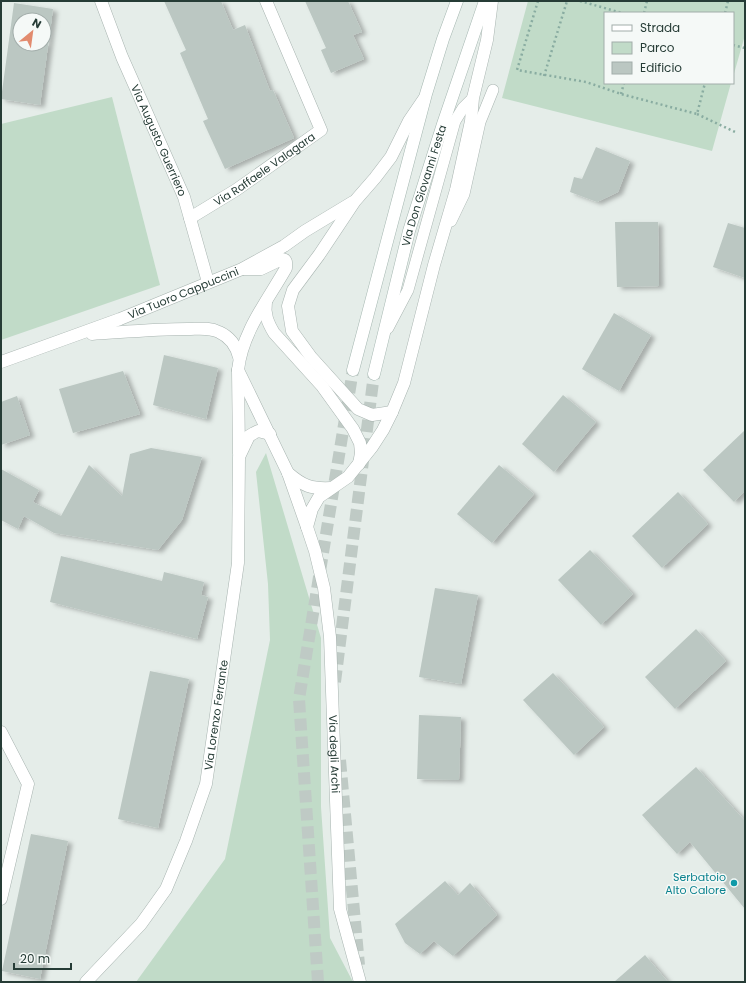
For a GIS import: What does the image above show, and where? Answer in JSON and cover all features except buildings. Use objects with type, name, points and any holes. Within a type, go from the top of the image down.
[{"type":"street","name":"Via Augusto Guerriero","points":[[101,1],[122,57],[184,197],[208,282]]},
{"type":"street","name":"Via Raffaele Valagara","points":[[190,218],[236,190],[321,130],[266,1]]},
{"type":"street","name":"Via Don Giovanni Festa","points":[[352,370],[426,94],[443,39],[457,1]]},
{"type":"street","name":"Via Don Giovanni Festa","points":[[374,374],[409,231],[443,124],[485,1]]},
{"type":"street","points":[[307,527],[312,509],[319,497],[348,478],[359,466],[383,430],[404,383],[456,190],[487,40],[492,1]]},
{"type":"street","points":[[392,412],[372,415],[358,409],[311,357],[292,331],[288,306],[293,290],[319,255],[355,200],[375,178],[391,157],[409,121],[426,94]]},
{"type":"street","name":"Via Tuoro Cappuccini","points":[[1,362],[120,319],[242,269],[284,246],[355,200]]},
{"type":"street","points":[[239,357],[249,332],[286,268],[286,262],[285,260],[282,260],[260,269],[242,269]]},
{"type":"street","points":[[266,302],[268,324],[274,333],[322,386],[354,429],[360,442],[361,453],[359,466]]},
{"type":"street","points":[[77,335],[166,329],[211,329],[219,332],[232,341],[237,347],[239,357],[239,457]]},
{"type":"street","name":"Via degli Archi","points":[[238,370],[288,473],[315,551],[324,588],[330,631],[340,909],[360,982]]},
{"type":"street","name":"Via Lorenzo Ferrante","points":[[86,982],[141,924],[166,889],[186,841],[206,784],[238,563],[239,457],[249,436],[254,432],[258,431],[270,434]]},
{"type":"street","points":[[288,473],[298,482],[311,488],[331,488]]},
{"type":"street","points":[[1,732],[28,784],[1,899]]},
{"type":"lane","points":[[442,240],[464,194],[480,122],[493,90]]},
{"type":"lane","points":[[383,338],[408,290],[455,121],[463,108],[474,98]]},
{"type":"path","points":[[538,1],[517,70],[544,76],[586,82],[621,94],[697,114],[735,132]]},
{"type":"path","points":[[544,76],[567,1]]},
{"type":"path","points":[[580,1],[618,12]]},
{"type":"path","points":[[644,12],[647,1]]},
{"type":"path","points":[[725,12],[728,1]]},
{"type":"path","points":[[734,45],[745,48]]},
{"type":"path","points":[[621,94],[624,84]]},
{"type":"path","points":[[697,114],[705,84]]},
{"type":"green space","points":[[528,1],[745,1],[745,35],[734,74],[734,12],[604,12],[604,84],[731,84],[712,151],[502,98]]},
{"type":"green space","points":[[112,97],[160,285],[1,340],[1,124]]},
{"type":"green space","points":[[266,453],[321,638],[321,807],[330,938],[353,982],[136,982],[225,859],[270,640],[268,584],[256,472]]},
{"type":"tunnel","points":[[318,982],[299,699],[353,370]]},
{"type":"tunnel","points":[[335,682],[374,374]]},
{"type":"tunnel","points":[[340,760],[359,965]]},
{"type":"place","name":"Serbatoio Alto Calore","points":[[734,883]]}]
